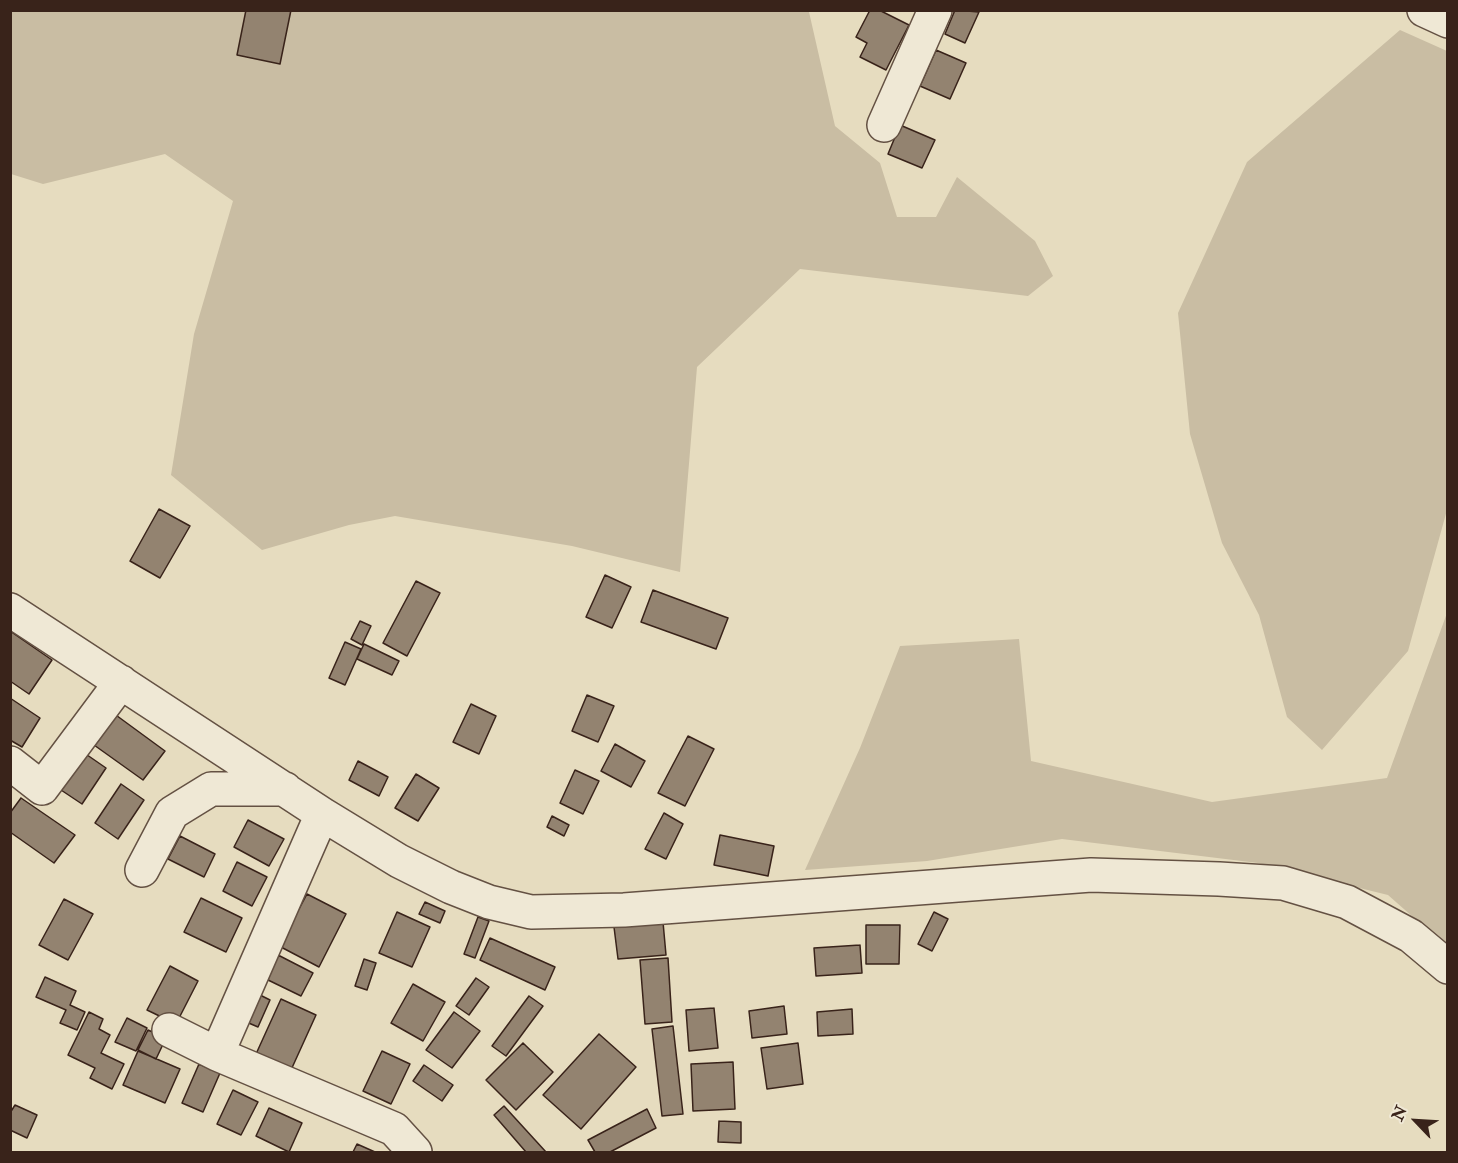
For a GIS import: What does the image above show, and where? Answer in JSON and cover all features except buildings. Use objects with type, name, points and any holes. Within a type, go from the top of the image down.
[{"type":"street","points":[[884,125],[935,10]]},
{"type":"street","points":[[1424,10],[1448,21]]},
{"type":"street","points":[[10,610],[322,814],[399,861],[451,887],[489,902],[531,912],[624,910],[1091,875],[1219,879],[1283,884],[1347,902],[1411,936],[1448,967]]},
{"type":"street","points":[[10,763],[42,788],[121,682]]},
{"type":"street","points":[[142,870],[172,813],[211,789],[285,789]]},
{"type":"street","points":[[217,1054],[322,814]]},
{"type":"street","points":[[169,1030],[217,1054],[394,1129],[416,1152]]},
{"type":"shaded area","points":[[11,11],[811,11],[809,12],[835,126],[880,163],[897,217],[936,217],[957,177],[1035,241],[1053,276],[1028,296],[800,269],[697,367],[680,572],[572,546],[395,516],[349,525],[262,550],[171,475],[194,334],[233,201],[165,154],[43,184],[11,174]]},
{"type":"shaded area","points":[[1400,30],[1447,51],[1447,510],[1408,651],[1322,750],[1287,717],[1259,615],[1222,543],[1190,434],[1178,313],[1247,162]]},
{"type":"shaded area","points":[[1447,613],[1447,947],[1388,895],[1258,863],[1062,839],[927,861],[805,870],[860,748],[900,646],[1019,639],[1031,761],[1212,802],[1387,778]]}]
